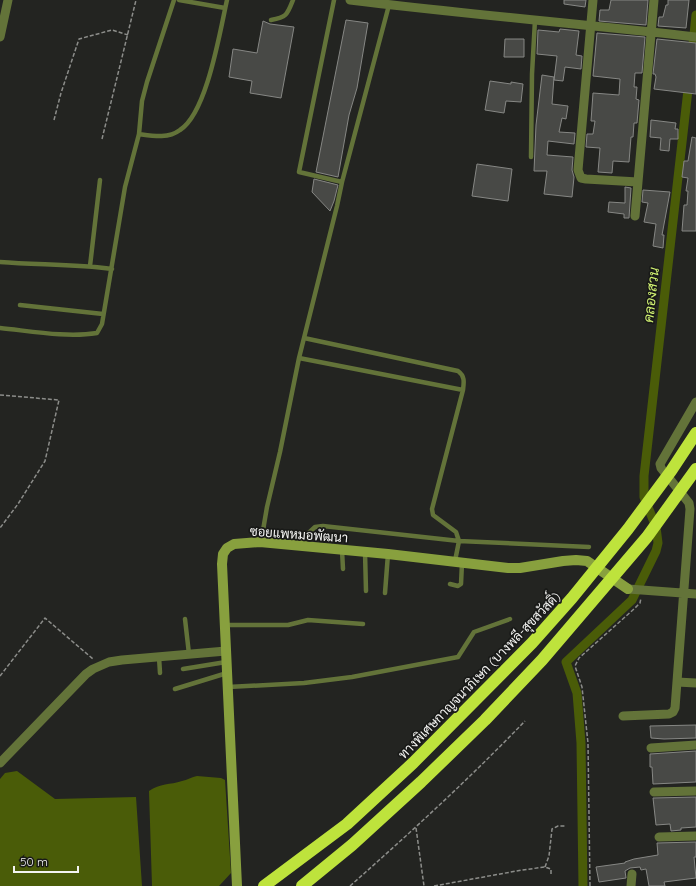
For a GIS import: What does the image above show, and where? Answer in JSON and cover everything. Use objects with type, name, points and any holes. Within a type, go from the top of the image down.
[{"type":"highway","name":"ทางพิเศษกาญจนาภิเษก (บางพลี-สุขสวัสดิ์)","points":[[264,886],[347,824],[413,763],[532,643],[572,598],[628,529],[671,471],[696,433]]},
{"type":"highway","points":[[302,886],[352,845],[421,782],[485,720],[542,660],[647,537],[696,468]]},
{"type":"street","points":[[0,37],[8,0]]},
{"type":"street","points":[[350,0],[378,2],[389,5],[410,4],[535,20],[696,37]]},
{"type":"street","points":[[593,0],[578,174],[581,178],[586,179],[638,182]]},
{"type":"street","points":[[636,216],[650,32],[654,0]]},
{"type":"street","points":[[623,716],[668,714],[673,712],[675,708],[690,509],[689,503],[661,468],[660,464],[696,402]]},
{"type":"street","name":"ซอยแพหมอพัฒนา","points":[[237,886],[222,564],[223,554],[227,548],[234,544],[260,542],[520,568],[563,561],[587,561],[628,589]]},
{"type":"street","points":[[628,589],[696,594]]},
{"type":"street","points":[[0,763],[86,674],[109,662],[226,651]]},
{"type":"street","points":[[677,682],[696,683]]},
{"type":"street","points":[[651,748],[696,745]]},
{"type":"street","points":[[654,792],[696,791]]},
{"type":"street","points":[[659,837],[696,836]]},
{"type":"street","points":[[631,886],[632,874]]},
{"type":"lane","points":[[0,328],[89,335],[97,333],[102,324],[125,187],[139,134],[142,100],[174,0]]},
{"type":"lane","points":[[179,0],[225,8]]},
{"type":"lane","points":[[139,134],[157,136],[170,135],[180,131],[192,118],[207,85],[227,0]]},
{"type":"lane","points":[[271,20],[285,16],[293,0]]},
{"type":"lane","points":[[334,0],[299,172],[342,182]]},
{"type":"lane","points":[[260,542],[299,358],[342,182],[389,5]]},
{"type":"lane","points":[[531,157],[532,74],[535,20]]},
{"type":"lane","points":[[90,266],[100,180]]},
{"type":"lane","points":[[0,262],[90,266],[112,269]]},
{"type":"lane","points":[[20,305],[103,314]]},
{"type":"lane","points":[[304,338],[458,370],[462,374],[464,379],[463,390],[432,509],[433,516],[456,532],[459,541],[461,584],[458,586],[450,584]]},
{"type":"lane","points":[[299,358],[463,390]]},
{"type":"lane","points":[[296,546],[315,527],[323,526],[459,541],[589,547]]},
{"type":"lane","points":[[342,550],[343,569]]},
{"type":"lane","points":[[365,552],[366,591]]},
{"type":"lane","points":[[384,593],[388,554]]},
{"type":"lane","points":[[185,618],[189,654]]},
{"type":"lane","points":[[183,669],[227,662],[228,687],[304,683],[352,677],[458,657],[474,632],[510,619]]},
{"type":"lane","points":[[225,625],[288,625],[308,620],[363,624]]},
{"type":"lane","points":[[159,657],[160,673]]},
{"type":"lane","points":[[175,689],[227,673]]},
{"type":"path","points":[[102,139],[136,0]]},
{"type":"path","points":[[54,120],[61,93],[79,39],[112,30],[128,35]]},
{"type":"path","points":[[0,395],[59,400],[45,461],[18,504],[0,528]]},
{"type":"path","points":[[590,886],[588,743],[582,687],[576,670],[576,662],[634,609],[640,602],[643,591]]},
{"type":"path","points":[[0,676],[45,618],[101,666]]},
{"type":"path","points":[[350,886],[416,828],[480,767],[525,721]]},
{"type":"path","points":[[545,867],[552,829],[558,826],[565,826]]},
{"type":"path","points":[[416,828],[424,886]]},
{"type":"path","points":[[434,886],[545,867],[551,869],[551,874]]},
{"type":"shaded area","points":[[17,771],[55,799],[136,797],[142,886],[0,886],[0,779],[5,773]]},
{"type":"shaded area","points":[[197,776],[221,778],[225,780],[231,873],[219,886],[152,886],[149,791],[165,784],[186,780]]},
{"type":"building","points":[[564,0],[586,0],[585,7],[564,4]]},
{"type":"building","points":[[611,0],[648,0],[646,25],[599,21],[600,10],[609,10]]},
{"type":"building","points":[[668,0],[689,0],[686,28],[658,26],[659,17],[663,17],[666,5],[668,5]]},
{"type":"building","points":[[346,20],[368,23],[357,88],[349,115],[338,177],[316,172]]},
{"type":"building","points":[[263,21],[270,24],[294,27],[281,98],[250,93],[252,81],[229,77],[233,49],[257,53]]},
{"type":"building","points":[[560,29],[579,31],[576,55],[582,56],[581,69],[565,67],[563,81],[554,80],[557,56],[537,54],[538,30],[559,32]]},
{"type":"building","points":[[597,33],[645,37],[642,73],[635,73],[634,87],[637,87],[636,99],[639,100],[637,123],[634,123],[633,137],[631,137],[629,162],[613,161],[612,173],[598,172],[600,148],[586,147],[587,134],[593,134],[595,121],[591,121],[593,93],[619,95],[620,79],[593,76]]},
{"type":"building","points":[[505,39],[524,39],[524,57],[504,57]]},
{"type":"building","points":[[657,39],[696,43],[696,94],[654,89],[656,77],[655,74],[653,74]]},
{"type":"building","points":[[542,75],[554,77],[552,104],[568,106],[566,119],[562,118],[559,132],[575,133],[574,144],[548,141],[547,155],[573,157],[572,170],[574,177],[572,197],[544,194],[547,171],[534,171],[536,125]]},
{"type":"building","points":[[490,81],[523,84],[521,102],[506,101],[504,113],[485,110]]},
{"type":"building","points":[[651,120],[676,123],[675,129],[678,129],[678,139],[670,139],[669,151],[660,150],[661,138],[650,137]]},
{"type":"building","points":[[692,137],[696,138],[696,231],[682,231],[684,205],[687,205],[688,191],[686,191],[688,178],[682,177],[684,161],[688,161]]},
{"type":"building","points":[[477,164],[512,169],[508,201],[472,196]]},
{"type":"building","points":[[314,179],[338,185],[330,211],[312,192]]},
{"type":"building","points":[[625,187],[631,188],[629,218],[624,218],[624,214],[608,212],[609,202],[625,203]]},
{"type":"building","points":[[643,190],[670,192],[662,235],[664,235],[663,248],[653,246],[656,224],[644,222],[648,203],[642,202]]},
{"type":"building","points":[[696,725],[696,738],[651,738],[650,726]]},
{"type":"building","points":[[696,751],[696,782],[653,784],[652,767],[650,767],[650,754]]},
{"type":"building","points":[[696,797],[696,827],[681,828],[681,830],[671,831],[670,824],[656,825],[653,798]]},
{"type":"building","points":[[696,842],[696,857],[694,857],[696,878],[664,882],[665,886],[649,886],[646,869],[641,870],[640,867],[630,868],[625,871],[626,878],[599,882],[596,867],[625,863],[634,859],[658,855],[657,843]]},
{"type":"waterway","name":"คลองสวน","points":[[692,54],[696,15]]},
{"type":"waterway","name":"คลองสวน","points":[[583,886],[581,743],[577,693],[566,662],[632,600],[656,551],[658,543],[656,527],[644,497],[644,476],[689,81]]}]
